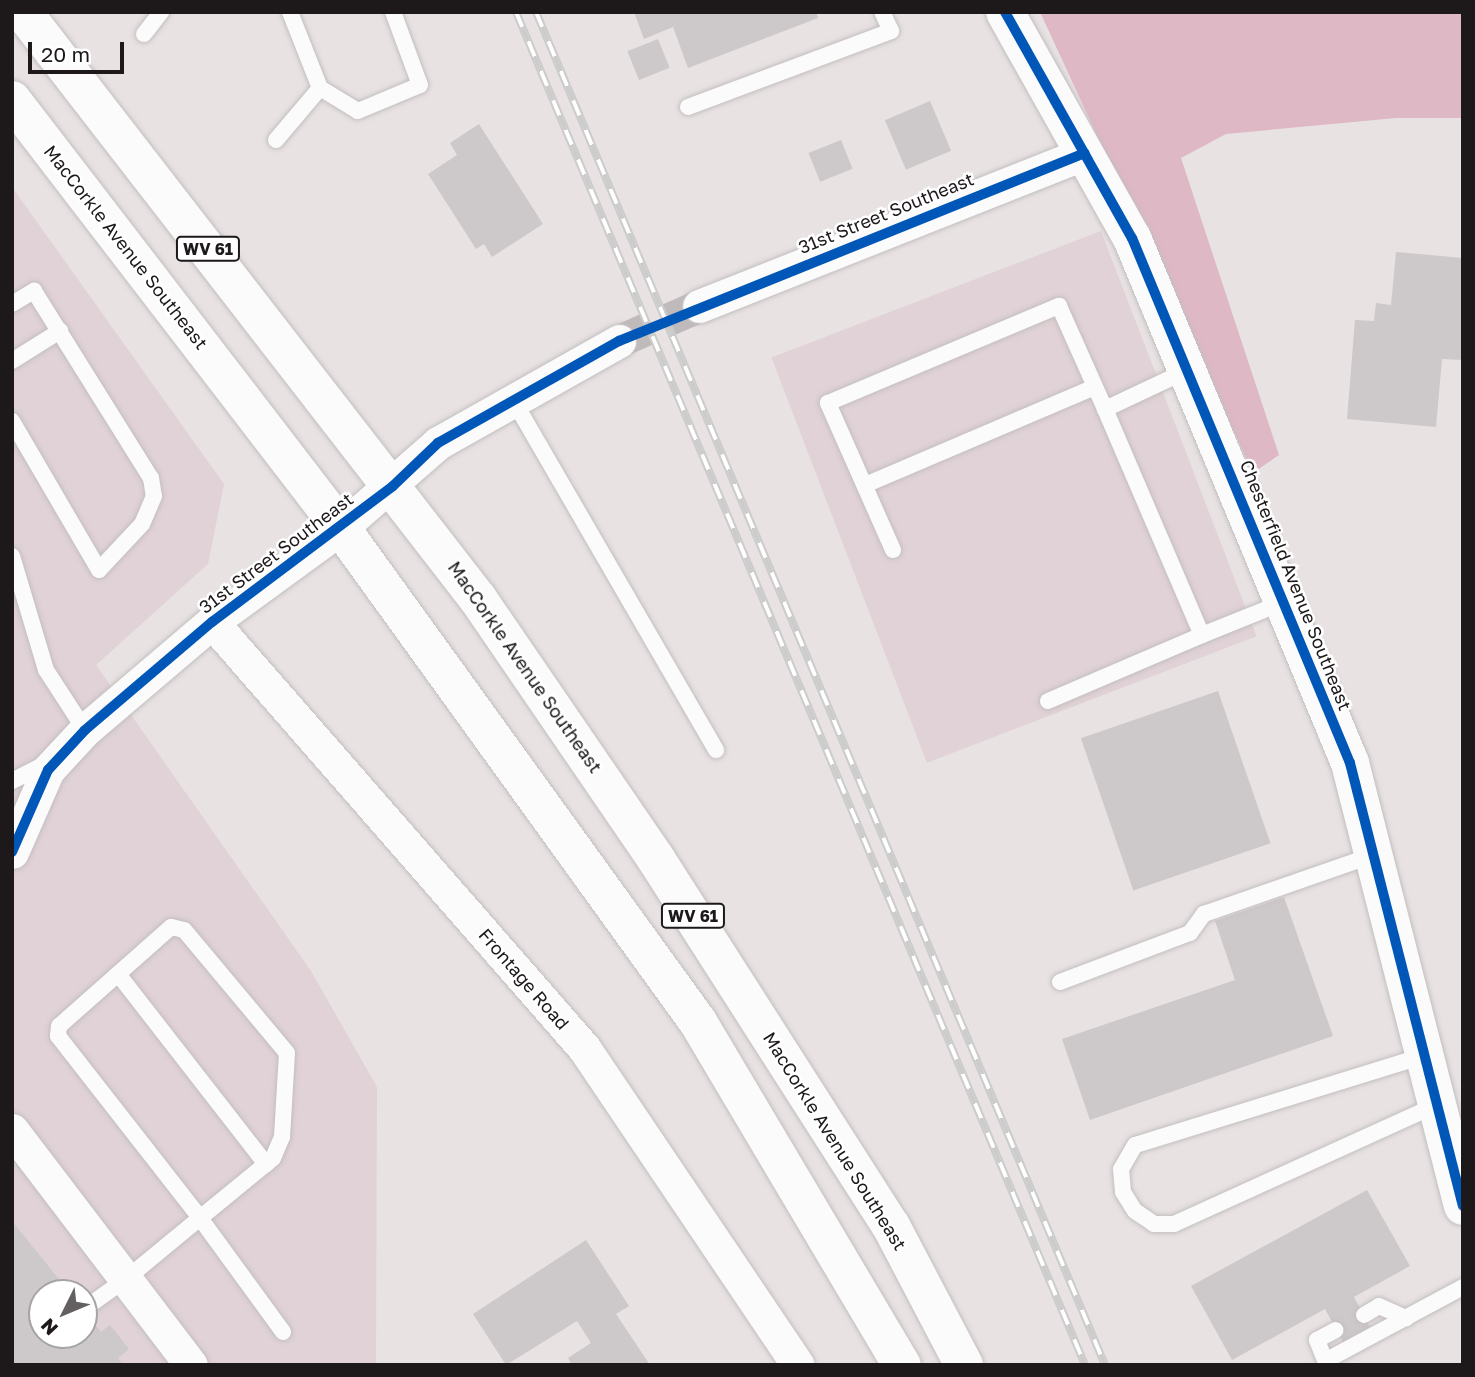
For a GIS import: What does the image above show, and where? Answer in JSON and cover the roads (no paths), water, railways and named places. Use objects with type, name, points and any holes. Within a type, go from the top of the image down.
[{"type":"main road","name":"MacCorkle Avenue Southeast","points":[[23,12],[435,537],[656,859],[891,1226],[964,1365]]},
{"type":"main road","name":"Chesterfield Avenue Southeast","points":[[1005,12],[1132,238],[1350,763],[1463,1206]]},
{"type":"main road","name":"MacCorkle Avenue Southeast","points":[[12,100],[341,528],[698,1022],[902,1365]]},
{"type":"street","name":"31st Street Southeast","points":[[699,306],[1085,153]]},
{"type":"street","name":"31st Street Southeast","points":[[12,852],[27,811],[61,757],[85,730],[212,622],[341,528],[393,486],[438,443],[512,398],[619,341]]},
{"type":"street","name":"Frontage Road","points":[[212,622],[584,1048],[788,1362]]},
{"type":"street","points":[[12,1130],[191,1365]]},
{"type":"lane","points":[[144,34],[161,12]]},
{"type":"lane","points":[[290,12],[320,88],[358,111],[420,85],[393,12]]},
{"type":"lane","points":[[688,107],[891,31],[883,12]]},
{"type":"lane","points":[[276,141],[320,88]]},
{"type":"lane","points":[[12,421],[99,570],[142,524],[154,496],[151,478],[34,291],[13,303]]},
{"type":"lane","points":[[893,550],[828,402],[1059,306],[1202,635]]},
{"type":"lane","points":[[12,361],[60,331]]},
{"type":"lane","points":[[1105,409],[1188,370]]},
{"type":"lane","points":[[865,485],[1095,387]]},
{"type":"lane","points":[[512,398],[716,750]]},
{"type":"lane","points":[[12,556],[37,649],[85,730]]},
{"type":"lane","points":[[1048,701],[1284,602]]},
{"type":"lane","points":[[12,781],[61,757]]},
{"type":"lane","points":[[1060,982],[1190,933],[1204,915],[1373,855]]},
{"type":"lane","points":[[98,1299],[126,1279],[200,1218],[266,1164],[282,1137],[287,1053],[184,930],[171,927],[59,1026],[58,1036],[200,1218],[283,1332]]},
{"type":"lane","points":[[118,974],[266,1164]]},
{"type":"lane","points":[[1423,1056],[1135,1145],[1121,1169],[1124,1192],[1135,1211],[1154,1224],[1174,1224],[1436,1105]]},
{"type":"lane","points":[[1336,1330],[1317,1340],[1326,1363],[1463,1287]]},
{"type":"lane","points":[[1364,1315],[1379,1306],[1406,1318]]},
{"type":"tunnel","points":[[619,341],[699,306]]},
{"type":"railway","points":[[516,12],[1085,1365]]},
{"type":"railway","points":[[536,12],[1105,1365]]}]
